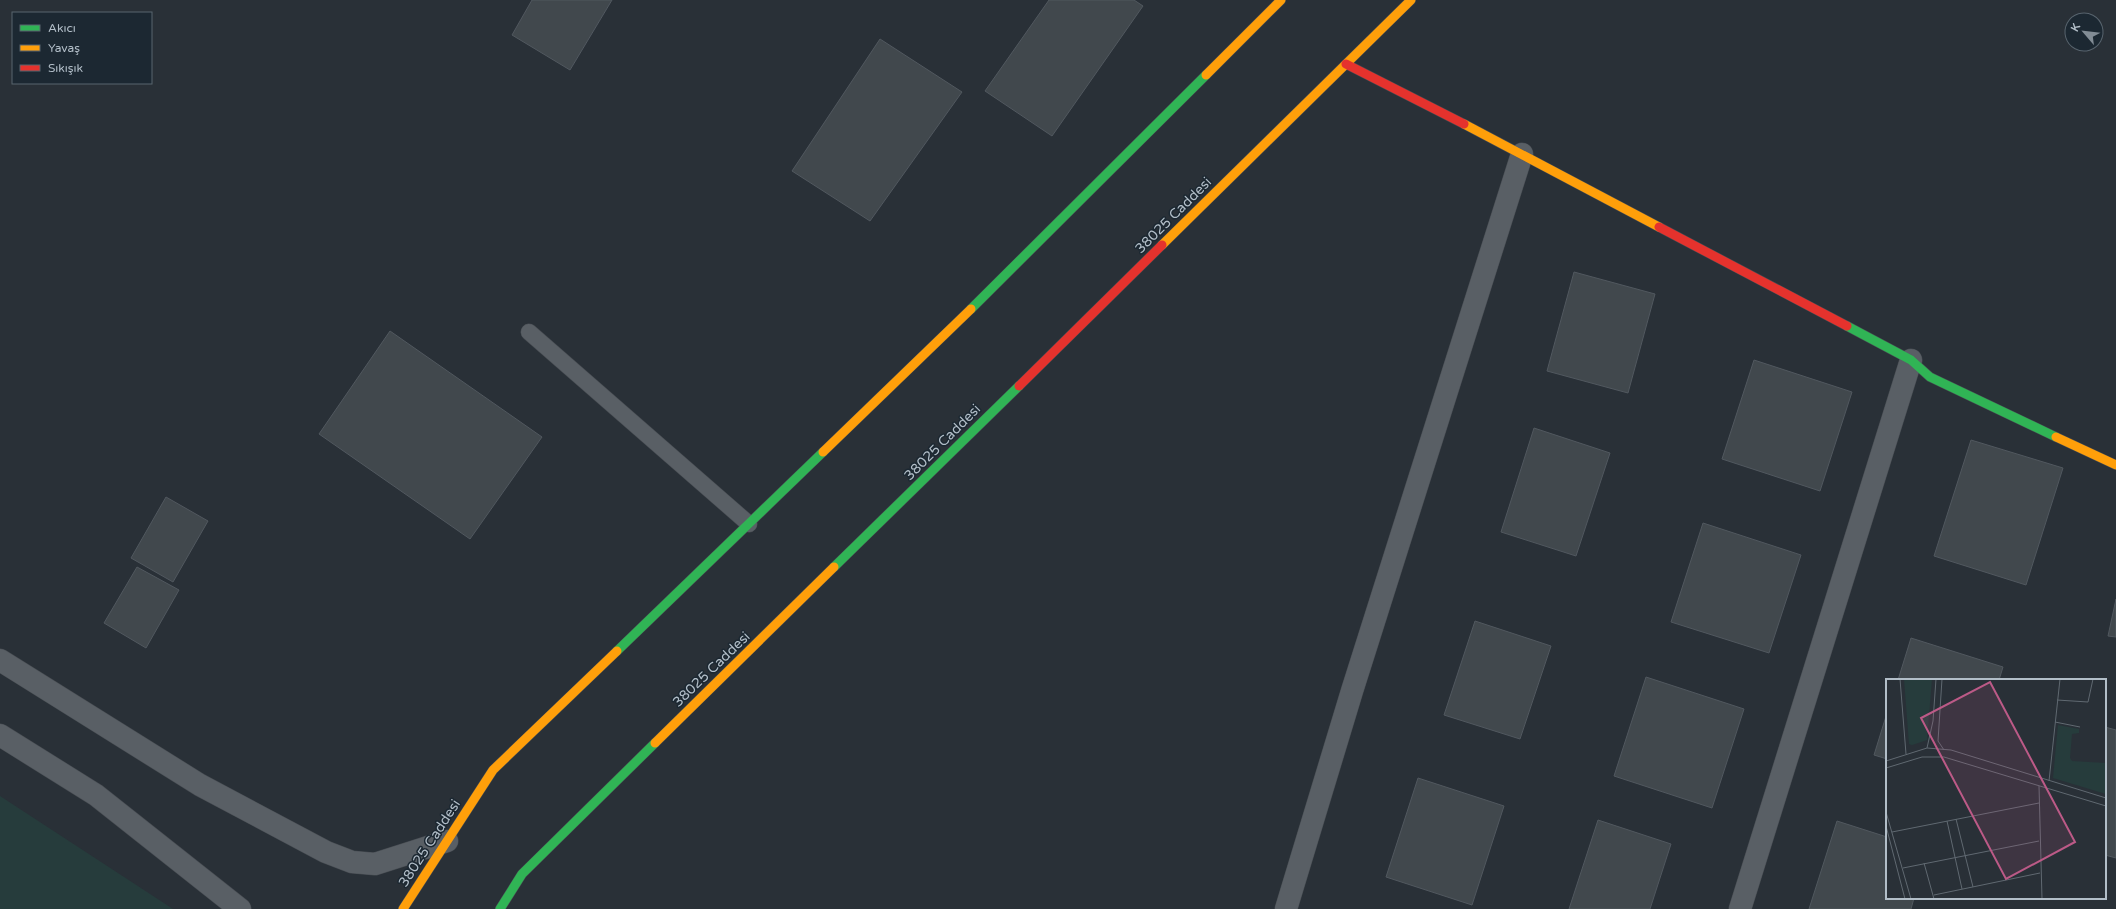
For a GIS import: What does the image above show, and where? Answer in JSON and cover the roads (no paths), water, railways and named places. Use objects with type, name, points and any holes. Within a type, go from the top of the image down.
[{"type":"main road","name":"38025 Caddesi","points":[[403,909],[493,770],[985,296],[1281,0]]},
{"type":"main road","name":"38025 Caddesi","points":[[500,909],[522,874],[1411,0]]},
{"type":"main road","points":[[1346,64],[1522,154],[1911,360],[1930,377],[2116,466]]},
{"type":"street","points":[[1286,909],[1352,691],[1522,154]]},
{"type":"street","points":[[1740,909],[1911,360]]},
{"type":"street","points":[[0,660],[200,785],[326,852],[352,862],[375,864],[447,840]]},
{"type":"street","points":[[0,735],[96,795],[240,909]]},
{"type":"lane","points":[[529,332],[749,524]]}]
